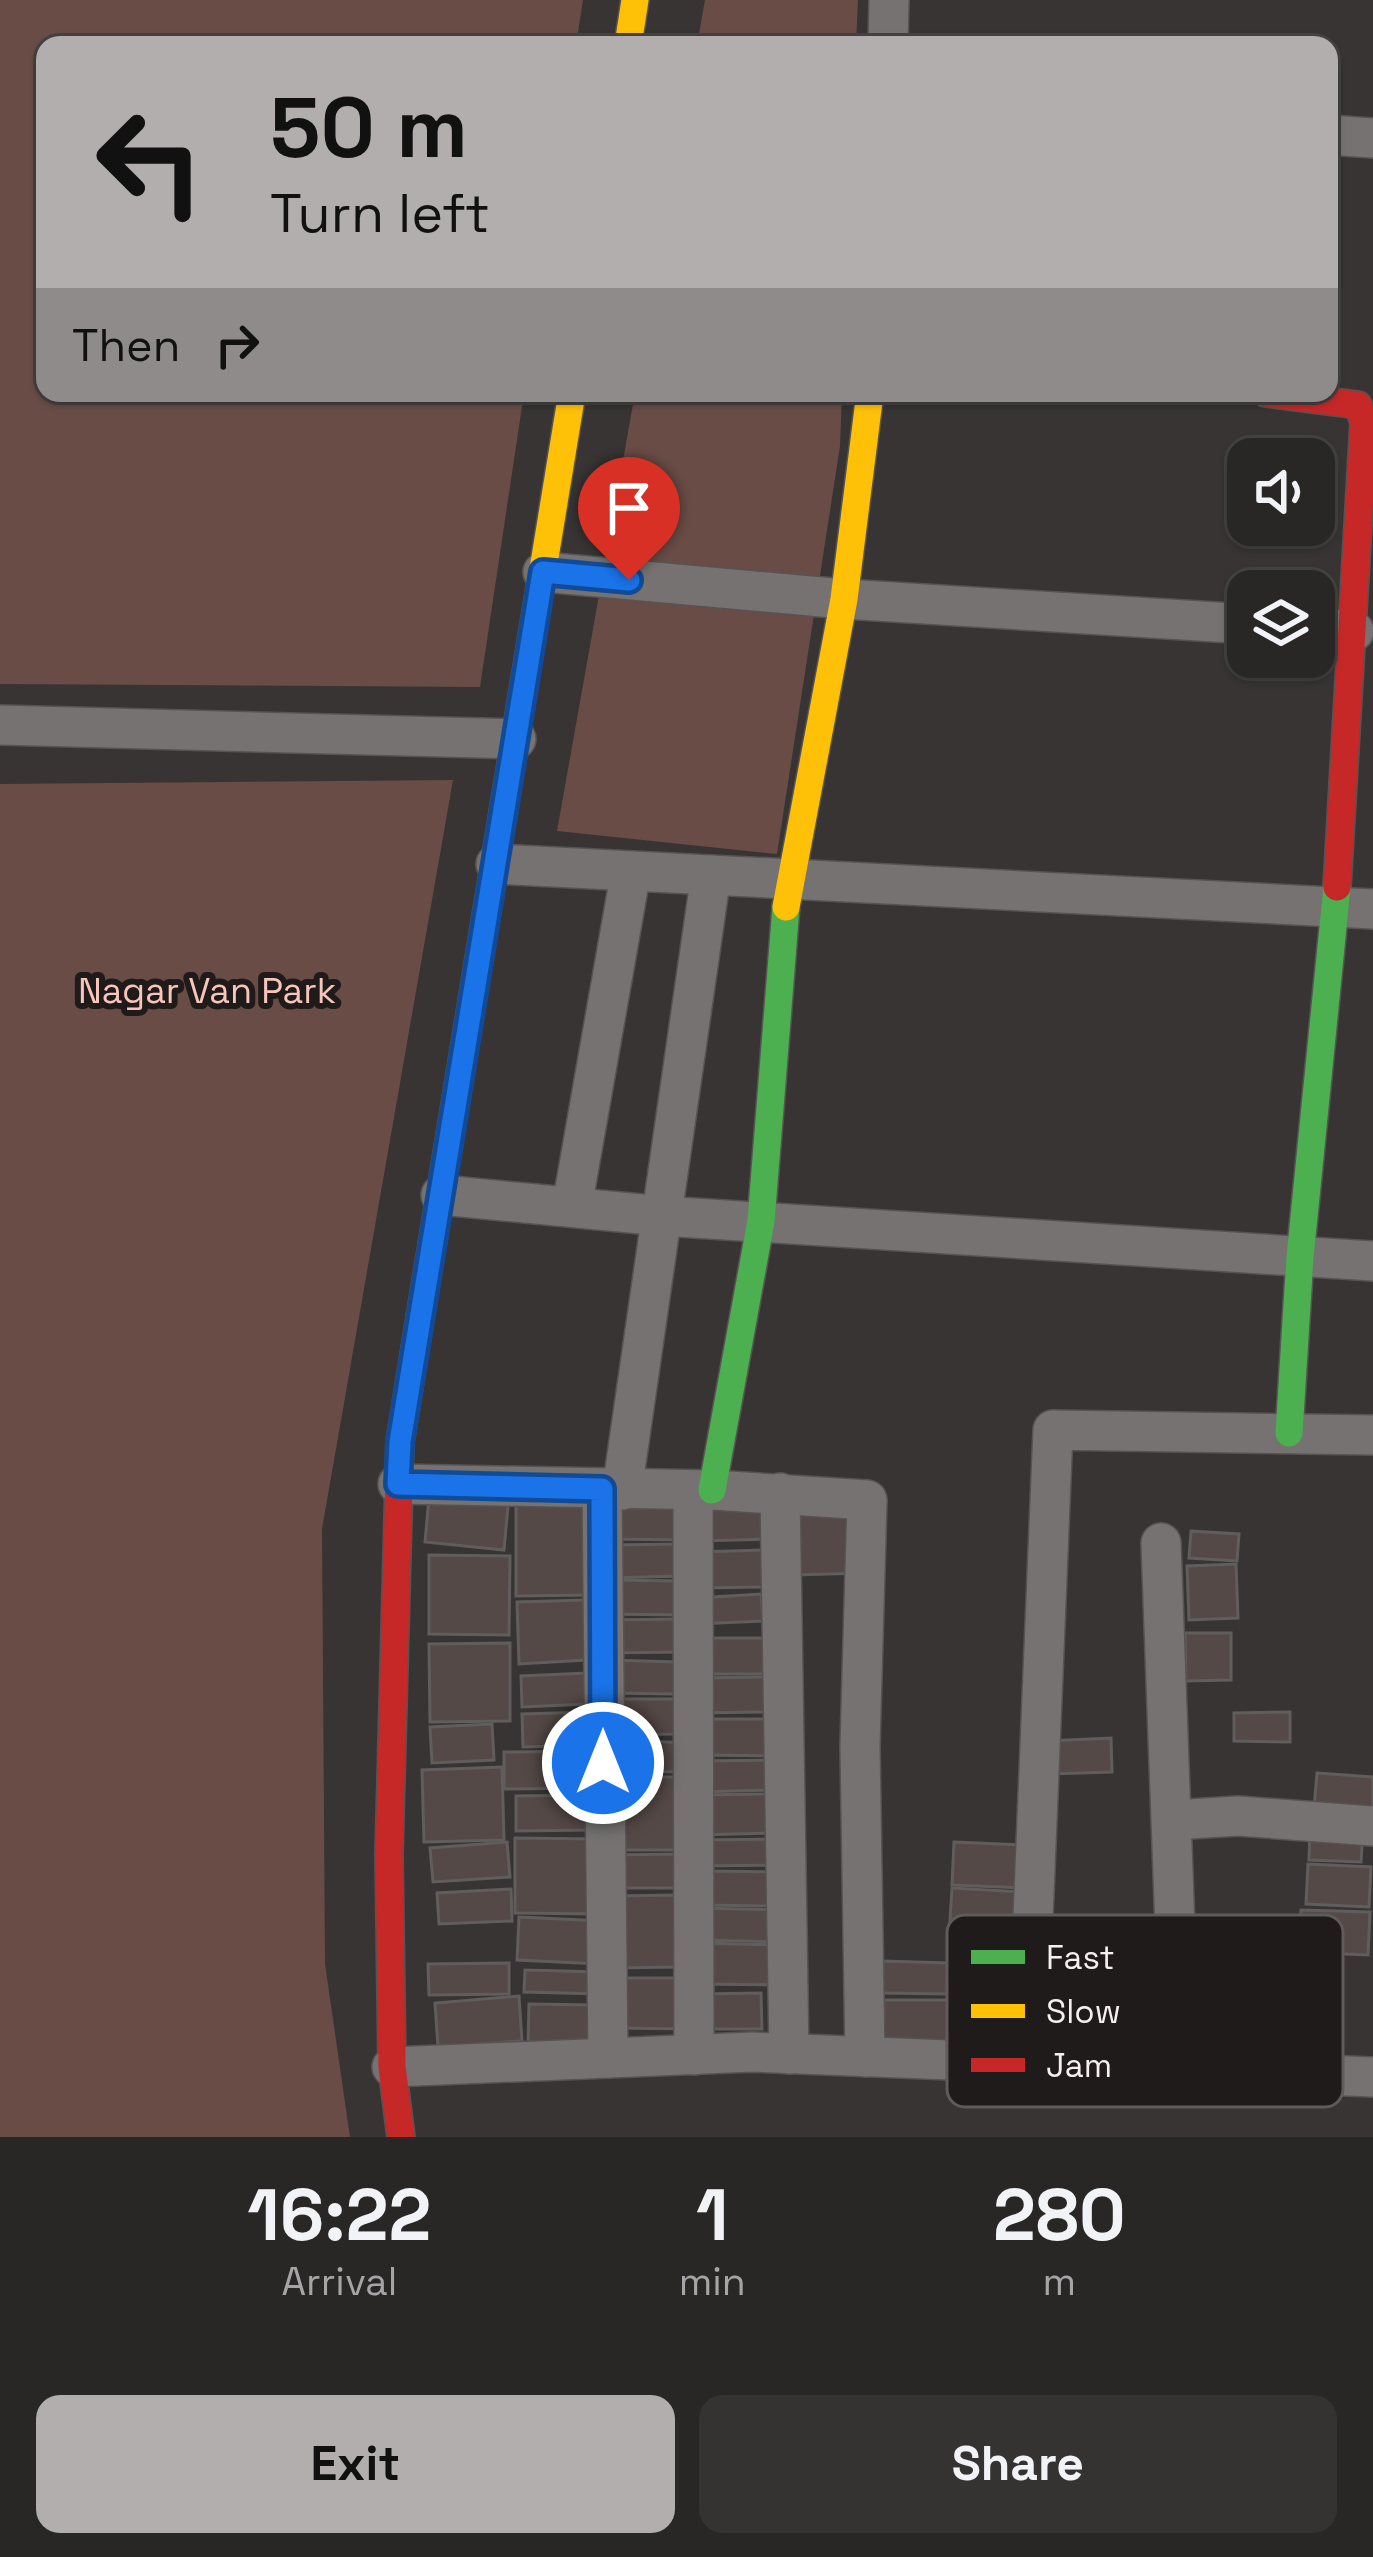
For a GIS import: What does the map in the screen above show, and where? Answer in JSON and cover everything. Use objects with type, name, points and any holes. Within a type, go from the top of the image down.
[{"type":"street","points":[[629,36],[635,0]]},
{"type":"street","points":[[888,36],[889,0]]},
{"type":"street","points":[[1338,136],[1373,138]]},
{"type":"street","points":[[401,2137],[392,2067],[388,1854],[400,1442],[571,402]]},
{"type":"street","points":[[694,2055],[702,1490],[760,1221],[788,879],[844,599],[869,402]]},
{"type":"street","points":[[1289,1433],[1300,1257],[1355,908],[1354,631],[1364,422],[1358,405],[1335,402]]},
{"type":"street","points":[[543,572],[844,599],[1227,623]]},
{"type":"street","points":[[1335,630],[1354,631]]},
{"type":"street","points":[[0,725],[516,739]]},
{"type":"street","points":[[496,864],[1355,908]]},
{"type":"street","points":[[572,1206],[631,871]]},
{"type":"street","points":[[608,2058],[612,1489],[662,1216],[711,874]]},
{"type":"street","points":[[441,1196],[662,1216],[1373,1261]]},
{"type":"street","points":[[1033,1915],[1053,1430],[1373,1436]]},
{"type":"street","points":[[398,1484],[780,1493],[860,1497],[869,1505],[860,1746],[865,2057]]},
{"type":"street","points":[[780,1493],[789,2054]]},
{"type":"street","points":[[1161,1543],[1176,1915]]},
{"type":"street","points":[[1173,1820],[1238,1816],[1373,1826]]},
{"type":"street","points":[[392,2067],[694,2055],[947,2061]]},
{"type":"street","points":[[1343,2076],[1373,2078]]},
{"type":"green space","points":[[0,0],[583,0],[577,36],[36,36],[36,402],[523,402],[480,687],[0,684]]},
{"type":"green space","points":[[705,0],[858,0],[856,36],[699,36]]},
{"type":"green space","points":[[633,402],[842,402],[840,446],[777,854],[557,831]]},
{"type":"green space","name":"Nagar Van Park","points":[[453,780],[322,1529],[325,1964],[350,2137],[0,2137],[0,784]]},
{"type":"building","points":[[429,1498],[508,1506],[504,1550],[425,1542]]},
{"type":"building","points":[[590,1498],[590,1595],[516,1596],[516,1499]]},
{"type":"building","points":[[771,1505],[772,1539],[700,1541],[699,1507]]},
{"type":"building","points":[[862,1507],[864,1573],[793,1575],[792,1508]]},
{"type":"building","points":[[608,1508],[685,1508],[686,1540],[608,1539]]},
{"type":"building","points":[[1191,1531],[1239,1534],[1237,1561],[1189,1558]]},
{"type":"building","points":[[684,1544],[684,1576],[609,1578],[609,1545]]},
{"type":"building","points":[[766,1550],[767,1587],[697,1588],[696,1552]]},
{"type":"building","points":[[429,1555],[510,1556],[509,1635],[429,1634]]},
{"type":"building","points":[[1236,1564],[1238,1618],[1189,1620],[1187,1566]]},
{"type":"building","points":[[610,1580],[680,1581],[679,1615],[609,1614]]},
{"type":"building","points":[[761,1594],[763,1621],[698,1624],[697,1598]]},
{"type":"building","points":[[584,1600],[586,1660],[519,1664],[517,1602]]},
{"type":"building","points":[[682,1619],[681,1652],[608,1653],[608,1620]]},
{"type":"building","points":[[1185,1633],[1231,1633],[1231,1680],[1186,1681]]},
{"type":"building","points":[[696,1638],[766,1638],[767,1674],[696,1674]]},
{"type":"building","points":[[510,1643],[510,1721],[430,1722],[429,1644]]},
{"type":"building","points":[[608,1660],[678,1662],[676,1694],[608,1693]]},
{"type":"building","points":[[587,1673],[588,1704],[522,1707],[521,1676]]},
{"type":"building","points":[[771,1677],[772,1712],[697,1713],[697,1678]]},
{"type":"building","points":[[609,1699],[679,1699],[679,1734],[609,1735]]},
{"type":"building","points":[[590,1712],[591,1745],[523,1747],[522,1714]]},
{"type":"building","points":[[1290,1712],[1290,1742],[1234,1741],[1234,1713]]},
{"type":"building","points":[[696,1719],[775,1719],[775,1756],[696,1755]]},
{"type":"building","points":[[492,1724],[494,1760],[432,1763],[430,1727]]},
{"type":"building","points":[[1111,1738],[1112,1772],[1049,1774],[1047,1741]]},
{"type":"building","points":[[609,1739],[686,1743],[684,1772],[606,1771]]},
{"type":"building","points":[[598,1751],[598,1788],[504,1789],[504,1752]]},
{"type":"building","points":[[774,1760],[774,1790],[697,1792],[696,1761]]},
{"type":"building","points":[[502,1767],[504,1840],[424,1842],[422,1770]]},
{"type":"building","points":[[1317,1773],[1373,1777],[1373,1812],[1314,1808]]},
{"type":"building","points":[[610,1777],[684,1777],[684,1850],[609,1850]]},
{"type":"building","points":[[773,1794],[773,1833],[697,1835],[696,1795]]},
{"type":"building","points":[[593,1795],[593,1830],[516,1831],[516,1796]]},
{"type":"building","points":[[1310,1830],[1363,1832],[1361,1862],[1309,1860]]},
{"type":"building","points":[[515,1838],[598,1839],[598,1914],[515,1913]]},
{"type":"building","points":[[774,1839],[774,1865],[695,1866],[695,1840]]},
{"type":"building","points":[[507,1842],[510,1877],[433,1882],[430,1848]]},
{"type":"building","points":[[954,1842],[1025,1845],[1024,1888],[952,1885]]},
{"type":"building","points":[[681,1854],[682,1888],[608,1888],[608,1855]]},
{"type":"building","points":[[1308,1864],[1371,1867],[1369,1907],[1306,1904]]},
{"type":"building","points":[[704,1871],[773,1872],[772,1906],[703,1905]]},
{"type":"building","points":[[952,1888],[1024,1892],[1023,1915],[950,1915]]},
{"type":"building","points":[[511,1889],[512,1921],[439,1924],[437,1893]]},
{"type":"building","points":[[680,1895],[681,1967],[611,1968],[611,1896]]},
{"type":"building","points":[[699,1908],[780,1910],[780,1942],[698,1940]]},
{"type":"building","points":[[1301,1910],[1370,1912],[1368,1955],[1343,1954],[1343,1915],[1301,1915]]},
{"type":"building","points":[[519,1917],[602,1921],[599,1964],[517,1960]]},
{"type":"building","points":[[699,1943],[779,1945],[778,1985],[698,1984]]},
{"type":"building","points":[[883,1961],[947,1963],[947,1994],[882,1993]]},
{"type":"building","points":[[509,1963],[509,1994],[429,1995],[428,1964]]},
{"type":"building","points":[[525,1970],[600,1972],[599,1994],[524,1992]]},
{"type":"building","points":[[612,1978],[688,1978],[688,2029],[612,2028]]},
{"type":"building","points":[[761,1993],[762,2029],[698,2029],[699,1994]]},
{"type":"building","points":[[519,1996],[522,2041],[438,2047],[435,2003]]},
{"type":"building","points":[[884,2000],[947,2000],[947,2044],[883,2043]]},
{"type":"building","points":[[529,2004],[595,2005],[594,2045],[528,2043]]},
{"type":"traffic: fast","points":[[1289,1433],[1300,1257],[1337,887]]},
{"type":"traffic: fast","points":[[712,1490],[761,1221],[786,907]]},
{"type":"traffic: slow","points":[[629,36],[635,0]]},
{"type":"traffic: slow","points":[[420,1318],[571,402]]},
{"type":"traffic: slow","points":[[786,907],[844,599],[869,402]]},
{"type":"traffic: jam","points":[[1335,402],[1358,405],[1364,422],[1337,887]]},
{"type":"traffic: jam","points":[[401,2137],[392,2067],[389,1854],[400,1442],[420,1318]]},
{"type":"route","points":[[603,1763],[602,1489],[398,1484],[400,1442],[543,572],[629,580]]}]
